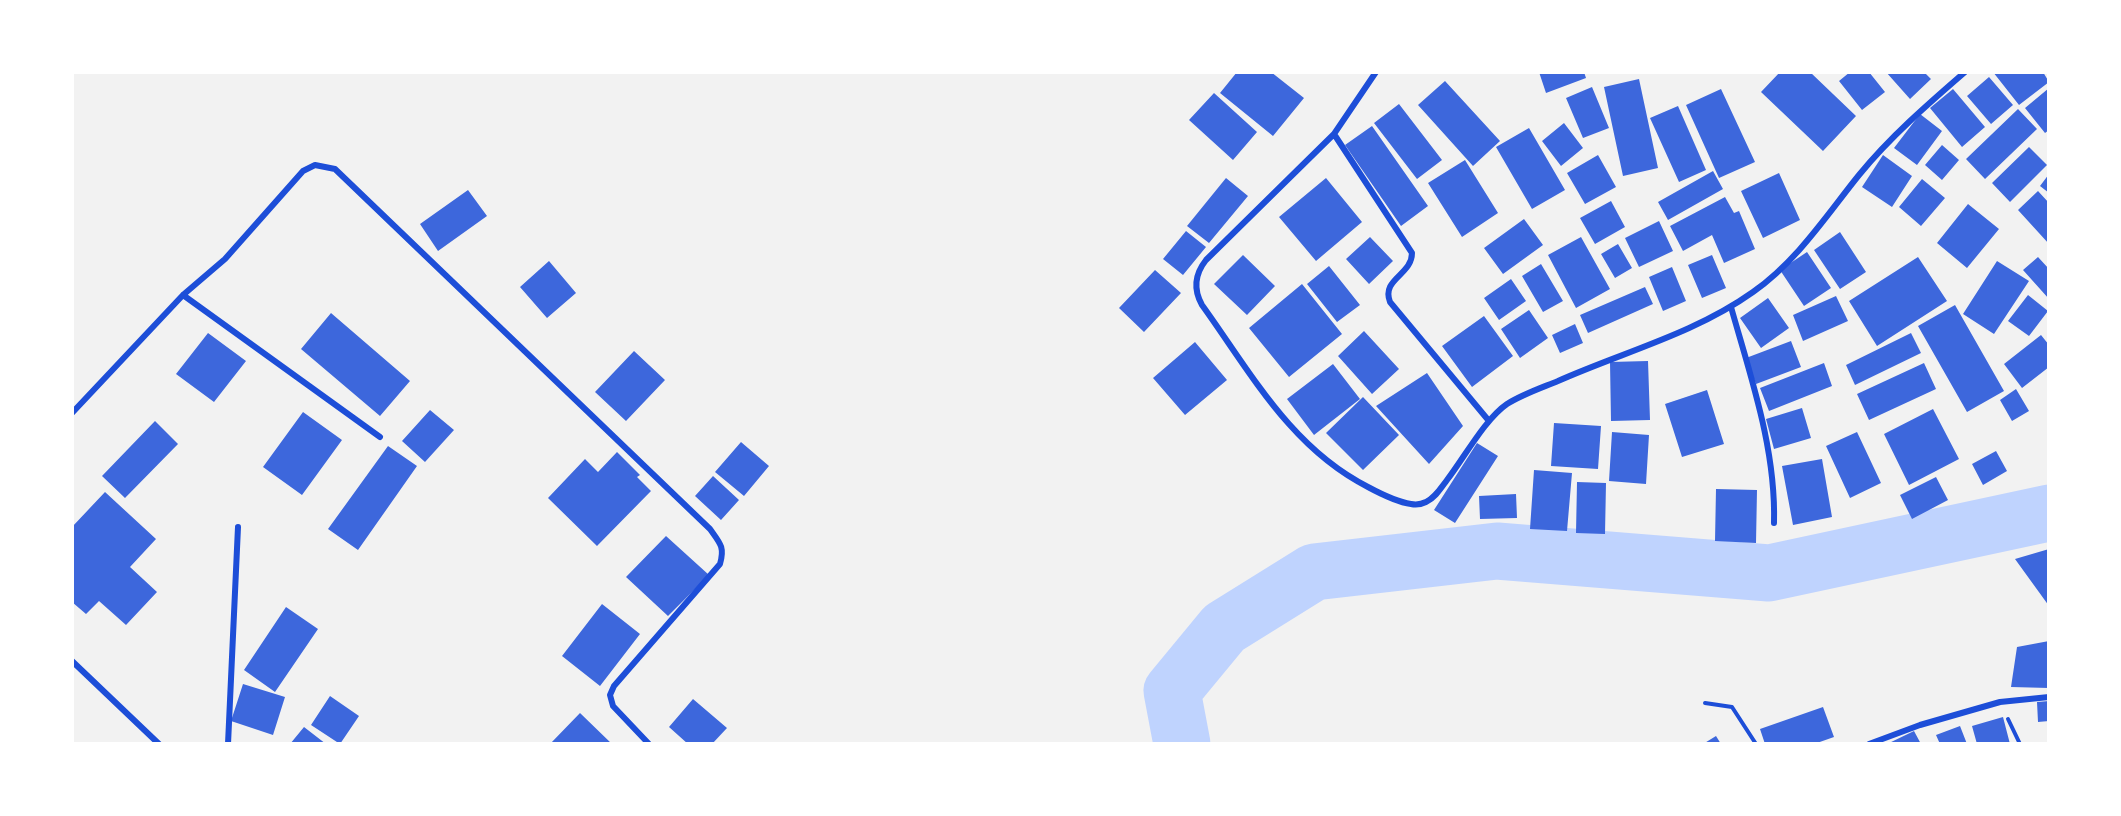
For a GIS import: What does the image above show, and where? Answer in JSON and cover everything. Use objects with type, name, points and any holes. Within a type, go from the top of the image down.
[{"type":"street","points":[[1376,72],[1334,134],[1202,265],[1196,278],[1197,292],[1202,305],[1286,423],[1329,464],[1353,480],[1411,504],[1427,502],[1449,478],[1489,421],[1505,405],[1569,376],[1655,344],[1731,307],[1755,291],[1796,254],[1882,149],[1965,72]]},
{"type":"street","points":[[1334,134],[1411,250],[1412,258],[1408,266],[1389,286],[1387,292],[1390,302],[1489,421]]},
{"type":"street","points":[[72,413],[183,295],[225,259],[303,171],[315,165],[335,169],[710,529],[721,544],[723,554],[720,564],[614,686],[610,695],[612,706],[649,744]]},
{"type":"street","points":[[183,295],[380,437]]},
{"type":"street","points":[[1731,307],[1764,423],[1773,477],[1774,523]]},
{"type":"street","points":[[228,744],[238,526]]},
{"type":"street","points":[[72,662],[159,744]]},
{"type":"street","points":[[1869,744],[1920,725],[2000,702],[2049,697]]},
{"type":"path","points":[[2000,702],[2020,744]]},
{"type":"path","points":[[1705,703],[1732,707],[1756,744]]},
{"type":"building","points":[[1237,72],[1271,72],[1304,98],[1273,136],[1220,93]]},
{"type":"building","points":[[1539,72],[1584,72],[1586,78],[1546,93]]},
{"type":"building","points":[[1780,72],[1810,72],[1856,116],[1823,151],[1761,92]]},
{"type":"building","points":[[1850,72],[1869,72],[1885,92],[1862,110],[1839,81]]},
{"type":"building","points":[[1886,72],[1924,72],[1931,79],[1910,99]]},
{"type":"building","points":[[1993,72],[2043,72],[2049,82],[2019,105]]},
{"type":"building","points":[[1989,77],[2013,105],[1991,124],[1967,96]]},
{"type":"building","points":[[1639,79],[1658,168],[1623,176],[1604,87]]},
{"type":"building","points":[[1445,81],[1500,141],[1473,166],[1418,105]]},
{"type":"building","points":[[1592,87],[1609,128],[1583,138],[1566,98]]},
{"type":"building","points":[[2049,88],[2049,130],[2045,133],[2025,108]]},
{"type":"building","points":[[1721,89],[1755,162],[1719,178],[1686,105]]},
{"type":"building","points":[[1953,89],[1985,127],[1962,147],[1930,108]]},
{"type":"building","points":[[1214,93],[1257,132],[1233,160],[1189,120]]},
{"type":"building","points":[[1399,104],[1442,160],[1417,179],[1374,123]]},
{"type":"building","points":[[1678,106],[1706,170],[1679,182],[1650,118]]},
{"type":"building","points":[[2018,109],[2037,129],[1985,179],[1966,159]]},
{"type":"building","points":[[1920,114],[1942,131],[1917,165],[1894,148]]},
{"type":"building","points":[[1564,123],[1583,148],[1561,166],[1542,141]]},
{"type":"building","points":[[1372,126],[1428,206],[1401,226],[1345,145]]},
{"type":"building","points":[[1529,128],[1565,190],[1532,209],[1496,147]]},
{"type":"building","points":[[1942,145],[1959,160],[1942,180],[1925,165]]},
{"type":"building","points":[[2029,147],[2047,165],[2010,202],[1992,183]]},
{"type":"building","points":[[1598,155],[1616,187],[1585,204],[1567,173]]},
{"type":"building","points":[[1883,155],[1912,176],[1892,207],[1862,187]]},
{"type":"building","points":[[1465,160],[1498,213],[1462,237],[1428,183]]},
{"type":"building","points":[[1713,171],[1723,189],[1668,220],[1658,202]]},
{"type":"building","points":[[1779,173],[1800,220],[1763,238],[1741,191]]},
{"type":"building","points":[[2049,174],[2049,193],[2040,186]]},
{"type":"building","points":[[1226,178],[1248,196],[1209,243],[1187,226]]},
{"type":"building","points":[[1326,178],[1362,222],[1316,261],[1279,217]]},
{"type":"building","points":[[1922,179],[1945,198],[1921,226],[1899,207]]},
{"type":"building","points":[[468,190],[487,216],[438,251],[420,224]]},
{"type":"building","points":[[2038,191],[2049,203],[2049,244],[2018,210]]},
{"type":"building","points":[[1725,197],[1734,213],[1739,211],[1755,249],[1724,263],[1712,235],[1683,251],[1670,226]]},
{"type":"building","points":[[1611,201],[1625,227],[1595,244],[1580,218]]},
{"type":"building","points":[[1968,204],[1999,229],[1967,268],[1937,243]]},
{"type":"building","points":[[1524,219],[1543,245],[1503,274],[1484,248]]},
{"type":"building","points":[[1659,221],[1673,251],[1639,267],[1625,238]]},
{"type":"building","points":[[1186,231],[1206,247],[1183,275],[1163,259]]},
{"type":"building","points":[[1840,232],[1866,272],[1840,289],[1814,250]]},
{"type":"building","points":[[1370,237],[1393,261],[1369,284],[1346,259]]},
{"type":"building","points":[[1581,237],[1610,289],[1576,308],[1548,255]]},
{"type":"building","points":[[1618,244],[1632,268],[1615,278],[1601,254]]},
{"type":"building","points":[[1807,252],[1831,288],[1804,306],[1780,270]]},
{"type":"building","points":[[1243,255],[1275,286],[1247,315],[1214,284]]},
{"type":"building","points":[[1712,255],[1726,288],[1702,298],[1688,265]]},
{"type":"building","points":[[1918,257],[1947,301],[1877,346],[1849,301]]},
{"type":"building","points":[[2038,257],[2049,269],[2049,299],[2023,270]]},
{"type":"building","points":[[549,261],[576,293],[547,318],[520,287]]},
{"type":"building","points":[[1997,261],[2029,281],[1994,334],[1963,314]]},
{"type":"building","points":[[1541,264],[1563,301],[1543,312],[1522,276]]},
{"type":"building","points":[[1329,266],[1360,305],[1337,322],[1307,284]]},
{"type":"building","points":[[1672,267],[1686,301],[1663,311],[1649,277]]},
{"type":"building","points":[[1155,270],[1181,293],[1144,332],[1119,308]]},
{"type":"building","points":[[1511,279],[1526,301],[1499,320],[1484,298]]},
{"type":"building","points":[[1302,284],[1342,334],[1289,377],[1249,328]]},
{"type":"building","points":[[1645,287],[1653,304],[1588,333],[1580,315]]},
{"type":"building","points":[[2028,295],[2048,311],[2029,336],[2008,321]]},
{"type":"building","points":[[1836,296],[1848,321],[1803,341],[1793,315]]},
{"type":"building","points":[[1768,298],[1789,328],[1761,348],[1740,318]]},
{"type":"building","points":[[1955,305],[2004,391],[1967,412],[1918,326]]},
{"type":"building","points":[[1529,310],[1548,338],[1520,358],[1501,329]]},
{"type":"building","points":[[331,313],[410,381],[380,416],[301,349]]},
{"type":"building","points":[[1484,316],[1513,356],[1472,387],[1442,346]]},
{"type":"building","points":[[1575,324],[1583,343],[1560,353],[1552,335]]},
{"type":"building","points":[[1364,331],[1399,369],[1372,394],[1338,356]]},
{"type":"building","points":[[208,333],[246,361],[214,402],[176,374]]},
{"type":"building","points":[[1911,333],[1921,353],[1855,385],[1846,365]]},
{"type":"building","points":[[2041,335],[2049,345],[2049,367],[2022,388],[2004,364]]},
{"type":"building","points":[[1791,341],[1801,367],[1756,384],[1746,358]]},
{"type":"building","points":[[1195,342],[1227,380],[1185,415],[1153,378]]},
{"type":"building","points":[[634,351],[665,380],[626,421],[595,392]]},
{"type":"building","points":[[1648,361],[1650,420],[1611,421],[1610,362]]},
{"type":"building","points":[[1824,363],[1832,386],[1769,411],[1760,388]]},
{"type":"building","points":[[1924,363],[1936,389],[1869,420],[1857,394]]},
{"type":"building","points":[[1333,364],[1360,399],[1314,435],[1287,399]]},
{"type":"building","points":[[1427,373],[1463,426],[1429,464],[1376,406]]},
{"type":"building","points":[[2016,389],[2029,411],[2012,421],[2000,400]]},
{"type":"building","points":[[1707,390],[1724,444],[1682,457],[1665,404]]},
{"type":"building","points":[[1363,397],[1399,435],[1363,470],[1326,433]]},
{"type":"building","points":[[1802,408],[1811,438],[1774,449],[1766,419]]},
{"type":"building","points":[[1933,409],[1959,459],[1909,485],[1884,434]]},
{"type":"building","points":[[430,410],[454,430],[425,462],[402,441]]},
{"type":"building","points":[[303,412],[342,440],[302,495],[263,467]]},
{"type":"building","points":[[155,421],[178,444],[125,498],[102,476]]},
{"type":"building","points":[[1554,423],[1601,426],[1598,469],[1551,466]]},
{"type":"building","points":[[1612,432],[1649,435],[1646,484],[1609,481]]},
{"type":"building","points":[[1857,432],[1881,483],[1850,498],[1826,446]]},
{"type":"building","points":[[741,442],[769,466],[744,496],[715,472]]},
{"type":"building","points":[[1477,443],[1498,456],[1455,523],[1434,510]]},
{"type":"building","points":[[388,446],[417,466],[358,550],[328,529]]},
{"type":"building","points":[[1996,451],[2007,471],[1983,485],[1972,464]]},
{"type":"building","points":[[617,452],[640,475],[637,477],[651,491],[597,546],[548,498],[585,459],[598,472]]},
{"type":"building","points":[[1822,459],[1832,517],[1793,525],[1782,466]]},
{"type":"building","points":[[1534,470],[1572,473],[1567,531],[1530,529]]},
{"type":"building","points":[[713,476],[739,500],[721,520],[695,496]]},
{"type":"building","points":[[1936,477],[1948,500],[1912,519],[1900,495]]},
{"type":"building","points":[[1577,482],[1606,483],[1605,534],[1576,533]]},
{"type":"building","points":[[1716,489],[1757,490],[1756,543],[1715,541]]},
{"type":"building","points":[[105,492],[156,539],[130,567],[157,592],[126,625],[99,601],[86,614],[72,602],[72,527]]},
{"type":"building","points":[[1516,494],[1517,518],[1480,519],[1479,496]]},
{"type":"building","points":[[666,536],[709,575],[668,616],[626,577]]},
{"type":"building","points":[[2049,549],[2049,606],[2015,559]]},
{"type":"building","points":[[602,604],[640,634],[600,686],[562,656]]},
{"type":"building","points":[[286,607],[318,629],[275,692],[244,670]]},
{"type":"building","points":[[2049,641],[2049,688],[2011,687],[2017,647]]},
{"type":"building","points":[[243,684],[285,697],[273,735],[231,721]]},
{"type":"building","points":[[330,696],[359,716],[340,744],[311,725]]},
{"type":"building","points":[[693,699],[727,728],[712,744],[688,744],[669,727]]},
{"type":"building","points":[[2049,701],[2049,721],[2038,722],[2037,702]]},
{"type":"building","points":[[1823,707],[1834,737],[1814,744],[1765,744],[1760,729]]},
{"type":"building","points":[[580,713],[612,744],[550,744]]},
{"type":"building","points":[[2003,717],[2010,744],[1977,744],[1972,726]]},
{"type":"building","points":[[1960,726],[1967,744],[1940,744],[1936,735]]},
{"type":"building","points":[[304,727],[326,744],[290,744]]},
{"type":"building","points":[[1914,731],[1921,744],[1887,744]]},
{"type":"building","points":[[1716,736],[1721,744],[1703,744]]},
{"type":"waterway","points":[[1182,744],[1172,691],[1224,628],[1314,572],[1497,551],[1769,573],[2049,513]]}]
